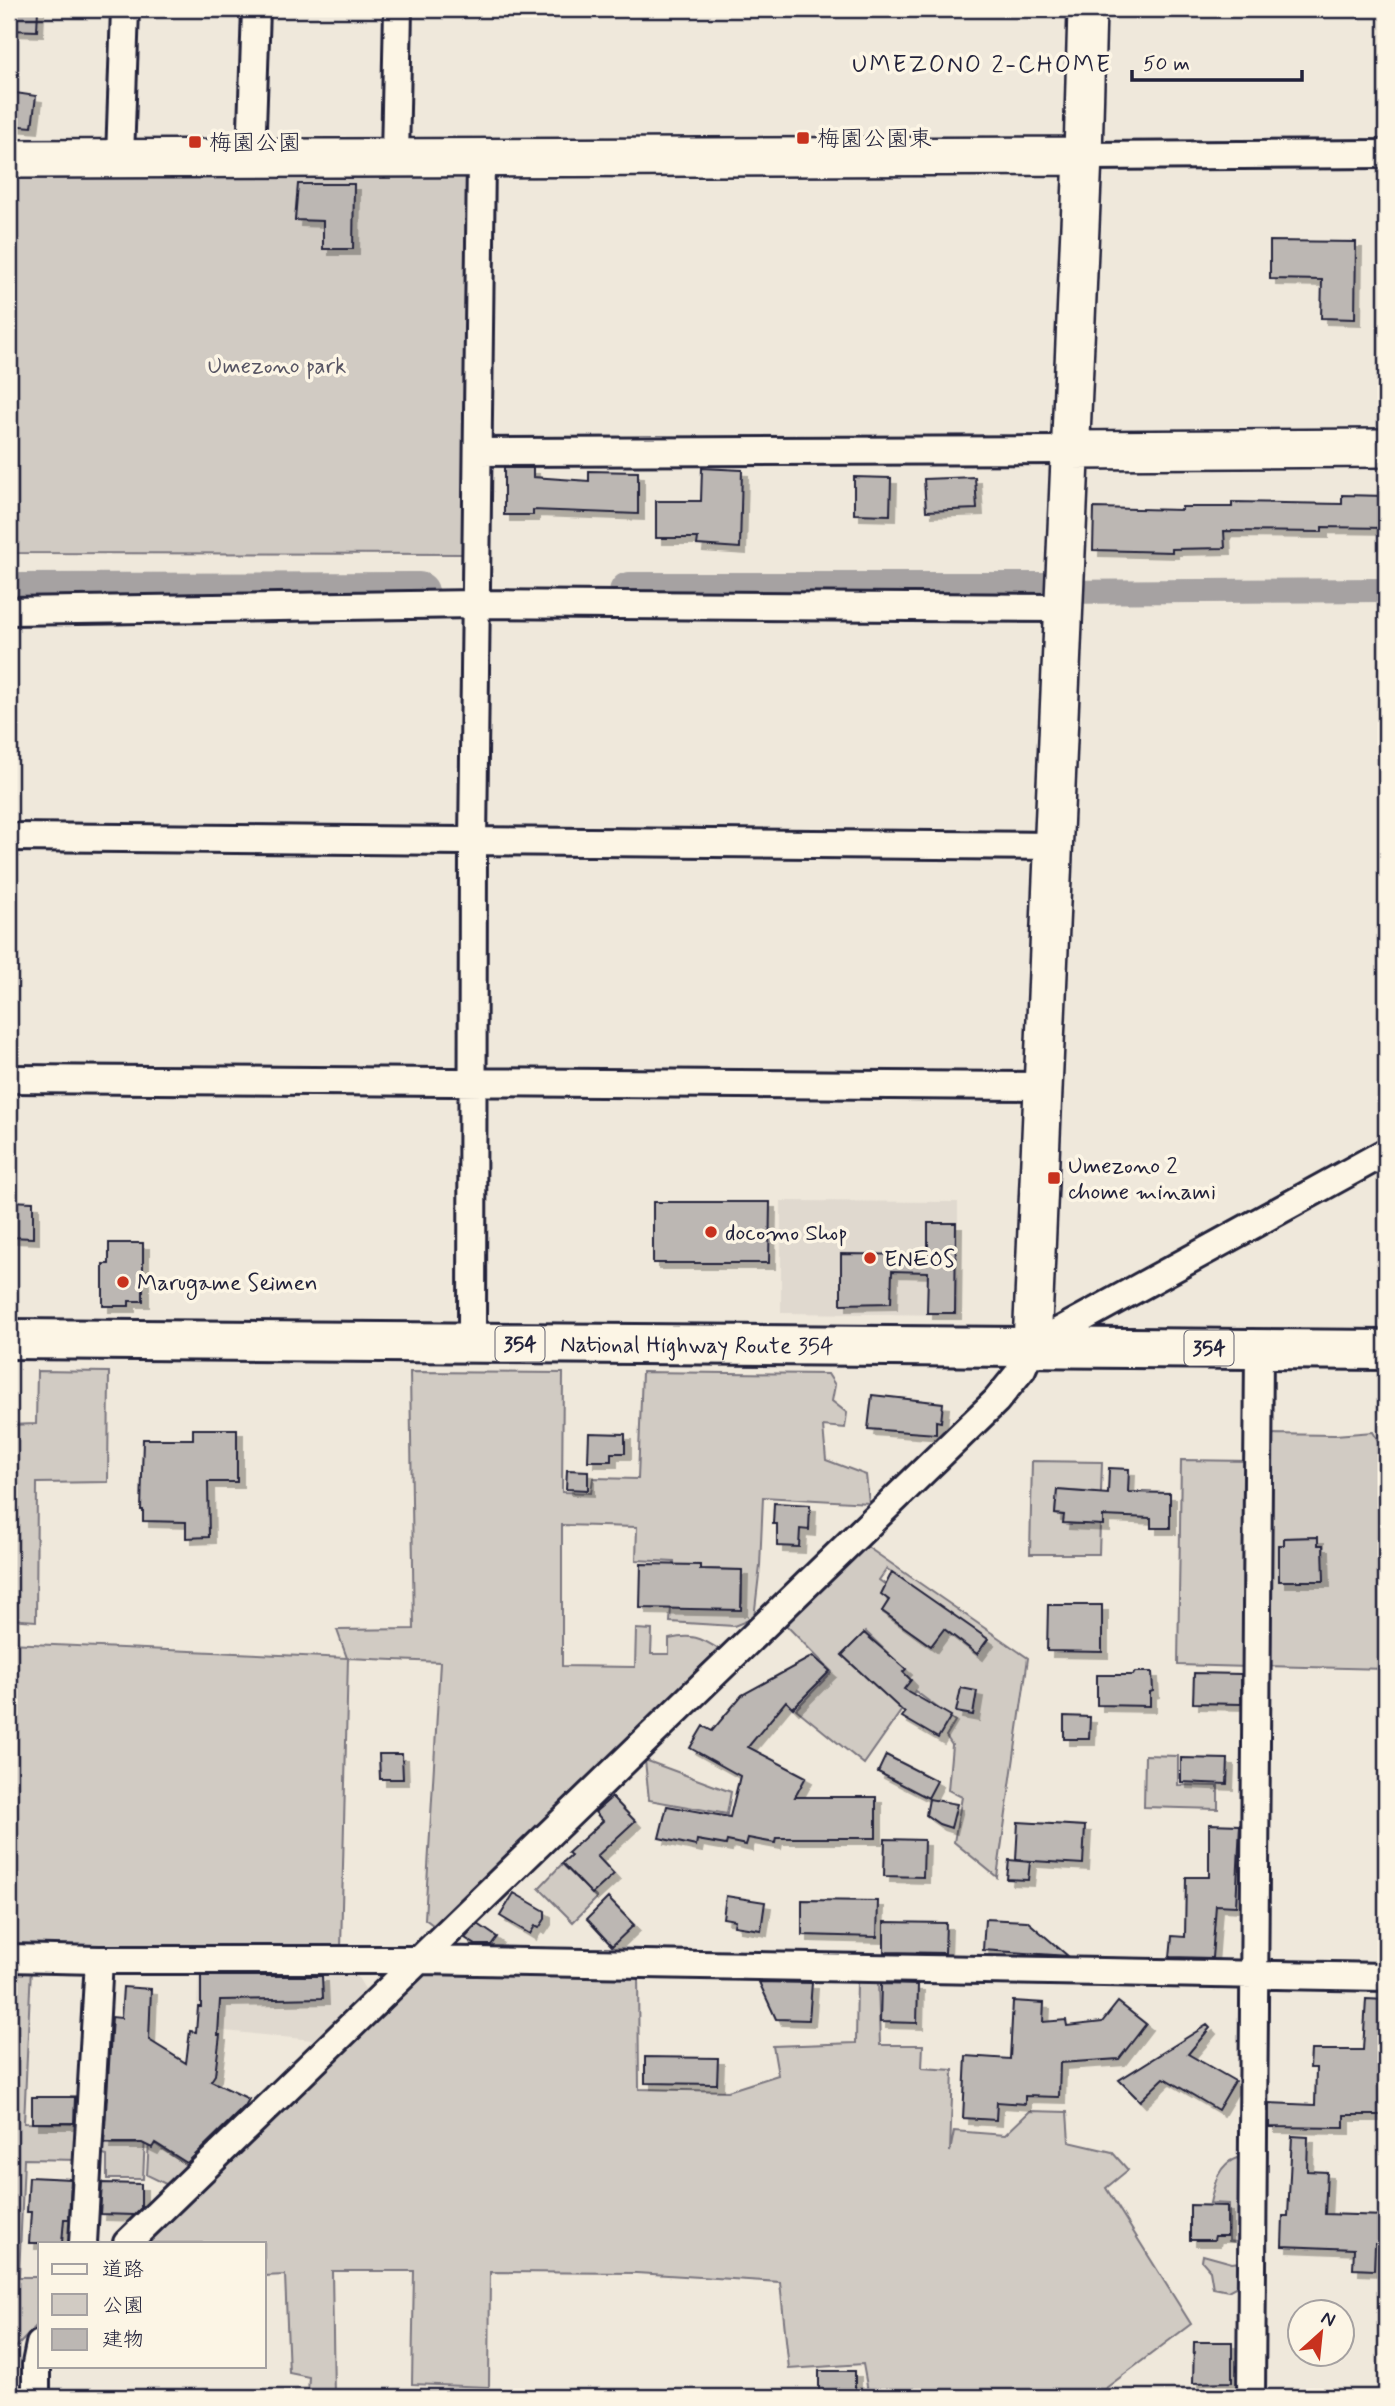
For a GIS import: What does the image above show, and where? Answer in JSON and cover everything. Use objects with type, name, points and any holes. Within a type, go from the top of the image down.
[{"type":"highway","name":"National Highway Route 354","points":[[9,1339],[1386,1350]]},
{"type":"street","points":[[120,158],[125,9]]},
{"type":"street","points":[[251,158],[256,9]]},
{"type":"street","points":[[396,158],[398,9]]},
{"type":"street","points":[[128,2242],[996,1401],[1022,1369],[1032,1346],[1087,9]]},
{"type":"street","points":[[9,159],[1386,154]]},
{"type":"street","points":[[472,1343],[475,566],[481,158]]},
{"type":"street","points":[[478,452],[1386,448]]},
{"type":"street","points":[[9,611],[1064,597]]},
{"type":"street","points":[[9,837],[1053,846]]},
{"type":"street","points":[[9,1079],[1043,1086]]},
{"type":"street","points":[[1032,1346],[1386,1152]]},
{"type":"street","points":[[1251,2397],[1259,1349]]},
{"type":"street","points":[[9,1958],[421,1959],[1386,1977]]},
{"type":"street","points":[[83,2242],[99,1960]]},
{"type":"street","points":[[36,2397],[38,2354]]},
{"type":"shaded area","name":"ENEOS","points":[[781,1201],[958,1202],[958,1315],[781,1313]]},
{"type":"shaded area","points":[[352,1968],[370,1997],[322,2041],[196,2028],[199,1969]]},
{"type":"green space","name":"Umezono park","points":[[9,173],[467,176],[468,554],[9,553]]},
{"type":"green space","points":[[37,1371],[109,1372],[108,1482],[37,1483],[36,1621],[9,1619],[9,1425],[36,1424]]},
{"type":"green space","points":[[410,1372],[563,1373],[562,1492],[591,1493],[593,1478],[638,1479],[642,1372],[828,1374],[835,1385],[832,1401],[847,1413],[845,1428],[823,1426],[826,1460],[866,1475],[869,1503],[763,1497],[760,1566],[754,1618],[734,1626],[670,1622],[674,1562],[636,1560],[637,1527],[562,1525],[562,1666],[635,1667],[636,1629],[652,1630],[651,1654],[669,1654],[669,1639],[684,1637],[701,1639],[720,1650],[702,1665],[441,1931],[425,1919],[440,1662],[348,1658],[341,1949],[9,1945],[9,1643],[347,1658],[337,1630],[414,1629]],"holes":[[[683,1565],[700,1565],[700,1569],[742,1570],[742,1603],[682,1602]]]},
{"type":"green space","points":[[1373,1432],[1380,1444],[1386,1446],[1386,1669],[1265,1666],[1268,1434],[1335,1435]],"holes":[[[1318,1537],[1318,1545],[1323,1546],[1323,1580],[1279,1581],[1279,1546],[1284,1545],[1284,1538]]]},
{"type":"green space","points":[[1181,1460],[1249,1461],[1249,1667],[1178,1665]]},
{"type":"green space","points":[[1032,1461],[1102,1462],[1099,1554],[1030,1554]],"holes":[[[1057,1490],[1086,1492],[1077,1524],[1064,1523],[1064,1515],[1055,1514]]]},
{"type":"green space","points":[[863,1544],[1028,1658],[997,1877],[954,1842],[962,1797],[948,1790],[952,1745],[946,1736],[955,1721],[915,1691],[864,1764],[796,1709],[832,1672],[783,1622]],"holes":[[[887,1569],[950,1613],[931,1645],[882,1612],[889,1600],[882,1594],[886,1585],[879,1580]],[[866,1632],[894,1659],[871,1681],[842,1655]]]},
{"type":"green space","points":[[1145,1755],[1178,1756],[1178,1785],[1218,1786],[1218,1809],[1144,1807]]},
{"type":"green space","points":[[645,1760],[731,1792],[727,1814],[649,1800]]},
{"type":"green space","points":[[562,1864],[597,1898],[573,1922],[539,1888]]},
{"type":"green space","points":[[9,1966],[31,1967],[24,2123],[71,2124],[71,2096],[79,2096],[79,2160],[24,2159],[19,2277],[38,2277],[38,2324],[9,2355]]},
{"type":"green space","points":[[425,1969],[638,1970],[639,2089],[728,2091],[778,2075],[773,2046],[856,2043],[857,1980],[878,1981],[880,2045],[923,2045],[922,2068],[953,2070],[950,2152],[954,2131],[1005,2135],[1030,2111],[1067,2112],[1069,2142],[1112,2152],[1128,2170],[1106,2188],[1191,2324],[1094,2397],[869,2397],[863,2364],[789,2369],[780,2282],[636,2273],[490,2272],[489,2387],[412,2384],[414,2271],[332,2271],[334,2397],[308,2393],[309,2377],[289,2373],[285,2275],[266,2276],[266,2242],[144,2242]]},
{"type":"green space","points":[[145,2136],[143,2179],[107,2179],[107,2156],[99,2154],[100,2144],[138,2144],[139,2137]]},
{"type":"green space","points":[[149,2140],[189,2167],[172,2187],[147,2175]]},
{"type":"green space","points":[[1237,2158],[1242,2159],[1243,2243],[1229,2241],[1229,2204],[1210,2203],[1221,2170]]},
{"type":"green space","points":[[1203,2255],[1232,2263],[1240,2262],[1241,2284],[1228,2291],[1213,2288],[1210,2270],[1202,2261]]},
{"type":"building","points":[[9,9],[38,9],[37,31],[9,30]]},
{"type":"building","points":[[9,92],[36,96],[32,127],[9,125]]},
{"type":"building","points":[[298,184],[354,184],[353,249],[323,249],[323,221],[295,220]]},
{"type":"building","points":[[1270,241],[1356,242],[1355,319],[1321,318],[1322,280],[1270,279]]},
{"type":"building","points":[[504,468],[533,468],[533,477],[589,481],[589,471],[638,472],[638,514],[533,510],[533,515],[504,515]]},
{"type":"building","points":[[702,468],[742,470],[740,548],[697,545],[698,538],[656,538],[656,501],[701,501]]},
{"type":"building","points":[[854,477],[891,478],[890,515],[854,514]]},
{"type":"building","points":[[975,477],[977,509],[926,511],[924,479]]},
{"type":"building","points":[[1342,495],[1386,496],[1386,528],[1322,527],[1322,532],[1224,531],[1225,548],[1172,549],[1172,552],[1093,550],[1094,508],[1182,510],[1182,507],[1232,507],[1232,502],[1342,504]]},
{"type":"building","points":[[9,1201],[33,1202],[33,1238],[9,1237]]},
{"type":"building","name":"docomo Shop","points":[[653,1202],[770,1202],[769,1263],[653,1263]]},
{"type":"building","points":[[928,1223],[956,1223],[955,1313],[927,1313],[928,1272],[892,1271],[891,1303],[841,1304],[841,1254],[928,1255]]},
{"type":"building","name":"Marugame Seimen","points":[[109,1243],[143,1243],[143,1301],[129,1301],[129,1306],[103,1306],[103,1264],[109,1264]]},
{"type":"building","points":[[872,1395],[943,1403],[941,1422],[936,1421],[936,1434],[868,1429]]},
{"type":"building","points":[[193,1429],[237,1429],[237,1482],[208,1482],[209,1537],[186,1538],[186,1522],[143,1521],[143,1439],[193,1439]]},
{"type":"building","points":[[589,1433],[625,1434],[625,1453],[611,1453],[611,1461],[588,1461]]},
{"type":"building","points":[[1109,1468],[1129,1469],[1128,1492],[1170,1493],[1170,1528],[1151,1528],[1151,1518],[1103,1516],[1103,1525],[1063,1523],[1064,1515],[1055,1514],[1057,1490],[1108,1494]]},
{"type":"building","points":[[567,1470],[588,1471],[588,1490],[566,1489]]},
{"type":"building","points":[[774,1503],[810,1505],[809,1530],[800,1529],[799,1547],[777,1546],[777,1524],[773,1524]]},
{"type":"building","points":[[1318,1537],[1318,1545],[1323,1545],[1324,1581],[1279,1581],[1279,1545],[1284,1545],[1284,1538]]},
{"type":"building","points":[[641,1564],[700,1565],[700,1569],[742,1570],[741,1610],[640,1608]]},
{"type":"building","points":[[892,1572],[988,1639],[977,1654],[944,1629],[931,1646],[882,1611],[889,1600],[881,1594]]},
{"type":"building","points":[[1048,1605],[1102,1605],[1102,1652],[1047,1651]]},
{"type":"building","points":[[864,1633],[906,1669],[903,1672],[911,1680],[904,1689],[951,1716],[938,1738],[902,1717],[905,1713],[842,1655]]},
{"type":"building","points":[[813,1656],[830,1671],[793,1708],[786,1701],[748,1747],[806,1777],[795,1797],[876,1797],[876,1838],[776,1838],[775,1843],[748,1838],[746,1845],[697,1840],[696,1846],[659,1838],[667,1806],[730,1817],[740,1776],[690,1748],[703,1726],[712,1731],[742,1695]]},
{"type":"building","points":[[1135,1672],[1152,1672],[1153,1691],[1150,1692],[1150,1706],[1097,1705],[1097,1675],[1133,1675]]},
{"type":"building","points":[[1194,1673],[1241,1674],[1241,1704],[1193,1703]]},
{"type":"building","points":[[961,1688],[977,1691],[973,1715],[956,1712]]},
{"type":"building","points":[[1064,1716],[1090,1717],[1089,1739],[1064,1739]]},
{"type":"building","points":[[379,1754],[402,1754],[403,1779],[380,1779]]},
{"type":"building","points":[[886,1755],[937,1781],[928,1798],[878,1772]]},
{"type":"building","points":[[1181,1758],[1228,1759],[1227,1784],[1181,1782]]},
{"type":"building","points":[[612,1797],[635,1821],[597,1856],[614,1874],[592,1894],[562,1863],[571,1855],[568,1853],[603,1821],[595,1812]]},
{"type":"building","points":[[929,1799],[957,1804],[951,1828],[926,1815]]},
{"type":"building","points":[[1018,1822],[1085,1826],[1083,1864],[1016,1860]]},
{"type":"building","points":[[1209,1824],[1240,1825],[1236,1906],[1216,1905],[1212,1958],[1170,1957],[1172,1936],[1185,1937],[1186,1877],[1209,1877]]},
{"type":"building","points":[[885,1839],[924,1840],[923,1877],[884,1876]]},
{"type":"building","points":[[1009,1860],[1030,1862],[1028,1880],[1007,1879]]},
{"type":"building","points":[[514,1893],[545,1911],[545,1919],[539,1928],[535,1926],[530,1934],[500,1916]]},
{"type":"building","points":[[726,1896],[765,1902],[761,1930],[734,1926],[735,1920],[723,1918]]},
{"type":"building","points":[[608,1898],[634,1925],[612,1946],[587,1919]]},
{"type":"building","points":[[802,1900],[878,1901],[877,1937],[802,1935]]},
{"type":"building","points":[[985,1919],[1027,1921],[1068,1956],[983,1950]]},
{"type":"building","points":[[884,1922],[946,1923],[945,1953],[884,1952]]},
{"type":"building","points":[[478,1924],[497,1937],[491,1945],[476,1945],[465,1938]]},
{"type":"building","points":[[201,1976],[322,1976],[323,1998],[220,2000],[220,2035],[215,2075],[211,2081],[249,2099],[187,2163],[155,2143],[152,2148],[142,2143],[104,2143],[112,2017],[121,2018],[123,1987],[151,1989],[149,2040],[186,2063],[190,2031],[196,2032],[198,2007],[201,2007]]},
{"type":"building","points":[[759,1982],[812,1983],[809,2020],[776,2019]]},
{"type":"building","points":[[881,1984],[918,1985],[917,2023],[880,2022]]},
{"type":"building","points":[[1366,1999],[1386,2000],[1386,2115],[1344,2115],[1344,2128],[1269,2127],[1269,2103],[1315,2105],[1316,2068],[1310,2068],[1311,2050],[1363,2050]]},
{"type":"building","points":[[1013,2001],[1044,2003],[1043,2022],[1066,2020],[1067,2026],[1102,2022],[1118,2002],[1146,2024],[1119,2059],[1060,2063],[1059,2097],[1025,2096],[1025,2104],[997,2102],[996,2120],[963,2118],[966,2056],[1010,2059]]},
{"type":"building","points":[[1207,2025],[1210,2028],[1188,2054],[1235,2081],[1218,2110],[1164,2078],[1140,2101],[1119,2080]]},
{"type":"building","points":[[645,2057],[718,2058],[717,2084],[645,2083]]},
{"type":"building","points":[[32,2097],[75,2097],[74,2123],[32,2123]]},
{"type":"building","points":[[1292,2136],[1308,2137],[1307,2171],[1327,2172],[1325,2214],[1386,2216],[1386,2244],[1375,2244],[1374,2270],[1353,2269],[1354,2249],[1282,2246],[1283,2216],[1288,2216]]},
{"type":"building","points":[[29,2177],[71,2179],[69,2219],[64,2219],[62,2242],[29,2243],[31,2212],[27,2212]]},
{"type":"building","points":[[102,2183],[141,2184],[141,2208],[134,2215],[100,2214]]},
{"type":"building","points":[[1190,2205],[1227,2206],[1227,2236],[1215,2236],[1214,2240],[1190,2240]]},
{"type":"building","points":[[1194,2342],[1232,2342],[1232,2382],[1193,2383]]},
{"type":"building","points":[[819,2371],[855,2371],[855,2396],[819,2397]]},
{"type":"waterway","points":[[1045,592],[1386,590]]},
{"type":"waterway","points":[[9,593],[419,592]]},
{"type":"waterway","points":[[629,592],[1045,592]]},
{"type":"place","name":"梅園公園東","points":[[803,138]]},
{"type":"place","name":"梅園公園","points":[[195,142]]},
{"type":"place","name":"Umezono 2 chome minami","points":[[1054,1178]]},
{"type":"place","name":"docomo Shop","points":[[711,1232]]},
{"type":"place","name":"ENEOS","points":[[870,1258]]},
{"type":"place","name":"Marugame Seimen","points":[[123,1282]]},
{"type":"district","name":"UMEZONO 2-CHOME","points":[[982,64]]}]
